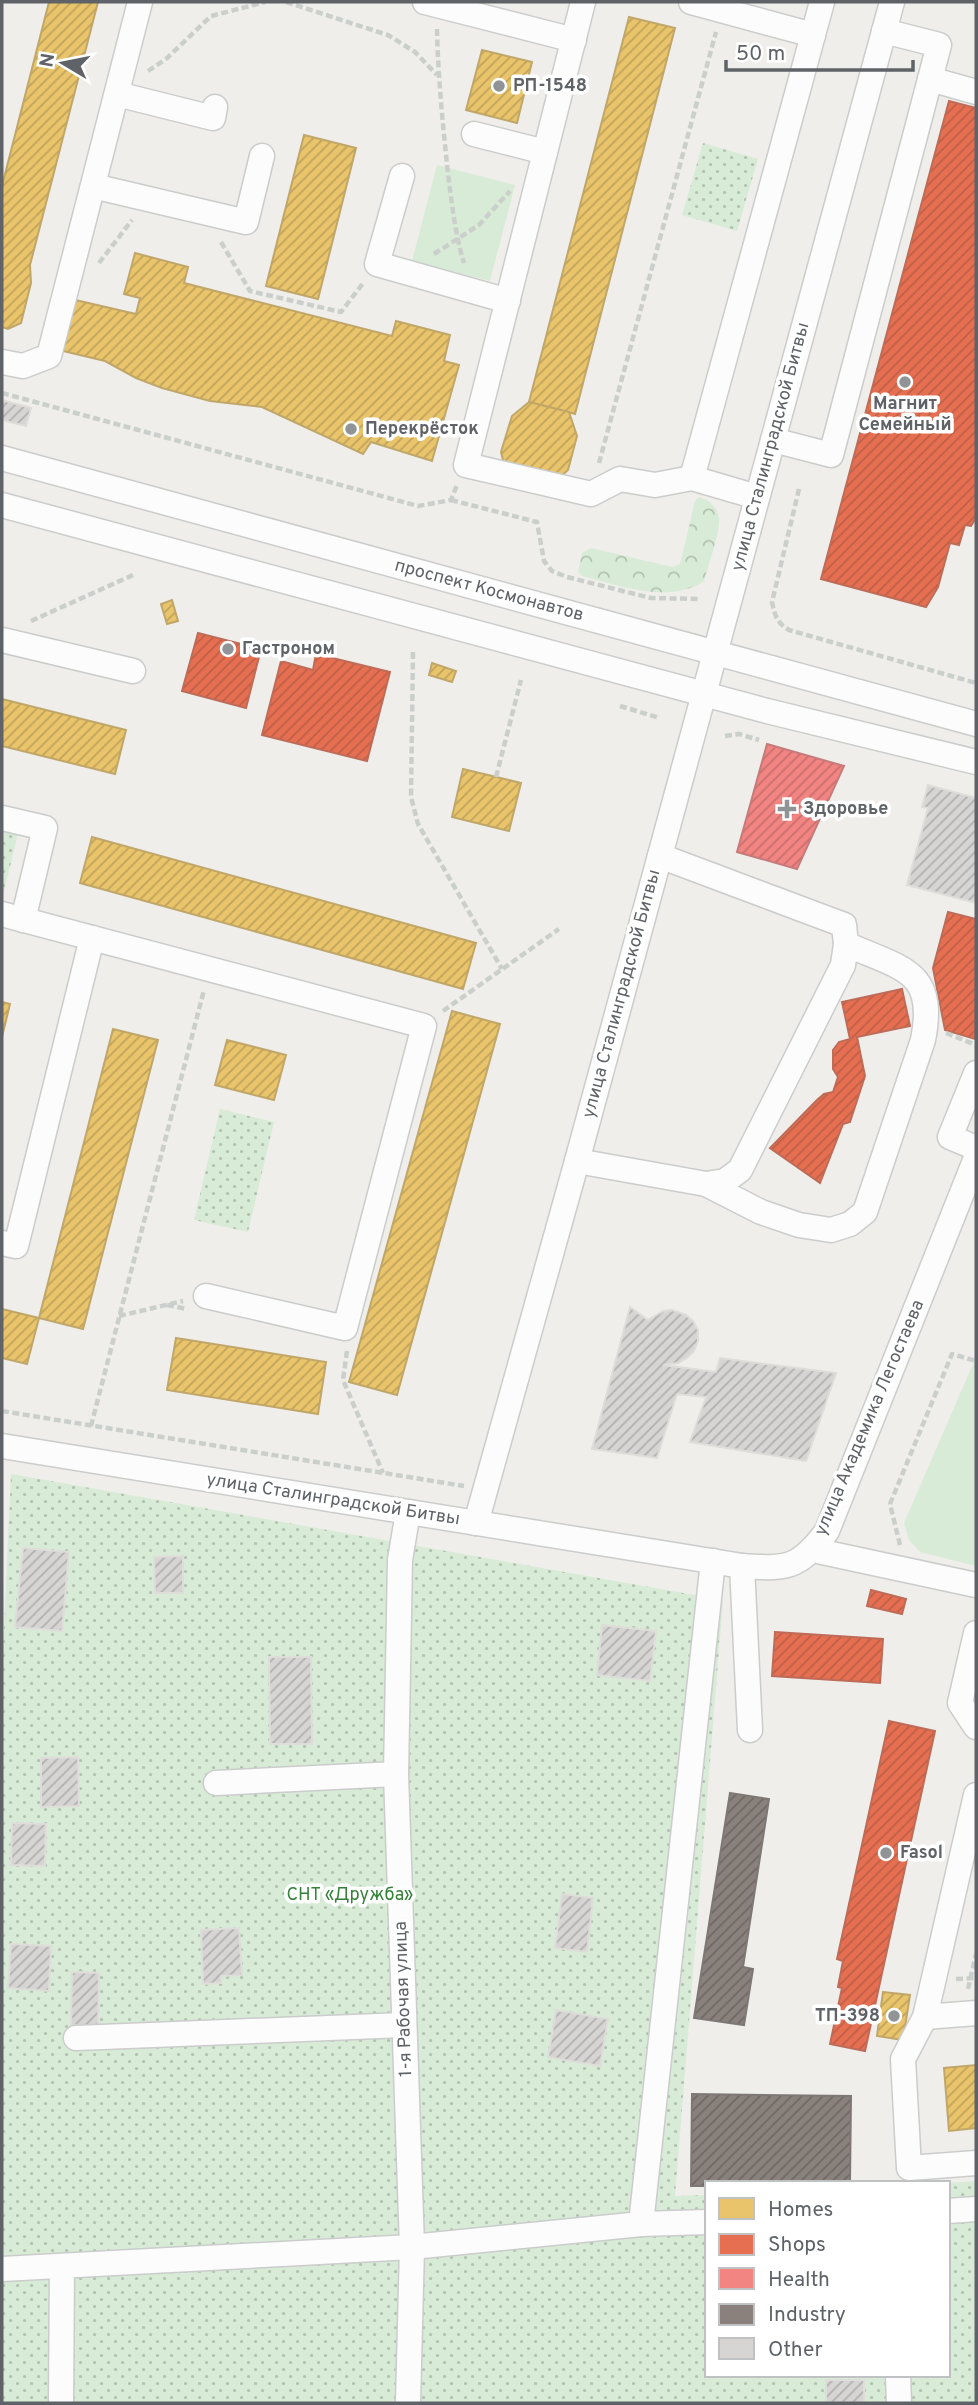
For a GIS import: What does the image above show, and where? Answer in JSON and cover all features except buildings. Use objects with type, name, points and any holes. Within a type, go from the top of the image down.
[{"type":"street","points":[[2,362],[23,366],[49,356],[140,2]]},
{"type":"street","points":[[583,2],[466,465],[591,494],[620,479],[656,485],[692,478],[757,497]]},
{"type":"street","points":[[691,2],[813,35]]},
{"type":"street","points":[[692,478],[822,2]]},
{"type":"street","name":"улица Сталинградской Битвы","points":[[2,1446],[476,1523],[892,2]]},
{"type":"street","points":[[431,3],[574,40]]},
{"type":"street","points":[[773,440],[831,455],[939,45],[884,31]]},
{"type":"street","points":[[930,79],[976,92]]},
{"type":"street","points":[[117,94],[213,118],[215,107]]},
{"type":"street","points":[[474,134],[545,152]]},
{"type":"street","points":[[93,186],[246,222],[262,156]]},
{"type":"street","points":[[402,176],[377,264],[508,301]]},
{"type":"street","name":"проспект Космонавтов","points":[[2,458],[976,724]]},
{"type":"street","points":[[2,505],[704,694],[976,762]]},
{"type":"street","points":[[2,639],[133,671]]},
{"type":"street","points":[[2,818],[45,828],[13,917],[424,1026],[345,1328],[206,1296]]},
{"type":"street","points":[[660,856],[844,925],[846,944],[843,965],[740,1170],[724,1181],[706,1184]]},
{"type":"street","points":[[2,1243],[16,1246],[92,938]]},
{"type":"street","points":[[577,1161],[706,1184],[761,1212],[799,1225],[831,1230],[850,1224],[865,1212],[923,1041],[928,1011],[925,994],[914,975],[846,944]]},
{"type":"street","points":[[976,1073],[950,1137],[976,1147]]},
{"type":"street","name":"улица Академика Легостаева","points":[[476,1523],[742,1566],[772,1568],[794,1564],[813,1550],[827,1531],[976,1158]]},
{"type":"street","name":"1-я Рабочая улица","points":[[408,1512],[400,1560],[396,1774],[412,2247],[408,2403]]},
{"type":"street","points":[[813,1550],[976,1585]]},
{"type":"street","points":[[640,2224],[713,1561]]},
{"type":"street","points":[[742,1566],[750,1730]]},
{"type":"street","points":[[976,1633],[960,1703],[976,1727]]},
{"type":"street","points":[[216,1783],[396,1774]]},
{"type":"street","points":[[976,1795],[925,2017],[903,2059],[909,2168],[976,2163]]},
{"type":"street","points":[[925,2017],[969,2013]]},
{"type":"street","points":[[76,2038],[404,2025]]},
{"type":"street","points":[[950,2211],[976,2209]]},
{"type":"street","points":[[2,2269],[412,2247],[640,2224],[705,2222]]},
{"type":"street","points":[[61,2403],[62,2266]]},
{"type":"street","points":[[898,2377],[899,2403]]},
{"type":"path","points":[[117,94],[166,59],[211,16],[265,2]]},
{"type":"path","points":[[286,2],[388,35],[415,52],[438,75]]},
{"type":"path","points":[[431,3],[456,239],[472,291]]},
{"type":"path","points":[[591,494],[722,10]]},
{"type":"path","points":[[408,273],[479,225],[512,189]]},
{"type":"path","points":[[73,262],[95,267],[134,218]]},
{"type":"path","points":[[216,235],[250,290],[341,312],[377,264]]},
{"type":"path","points":[[2,393],[418,506],[451,499],[537,522],[544,561],[552,571],[651,598],[699,599]]},
{"type":"path","points":[[451,499],[466,465]]},
{"type":"path","points":[[799,489],[772,602],[775,617],[781,626],[976,683]]},
{"type":"path","points":[[26,624],[133,575]]},
{"type":"path","points":[[413,652],[411,797],[418,824],[502,969]]},
{"type":"path","points":[[496,777],[521,680]]},
{"type":"path","points":[[620,706],[660,718]]},
{"type":"path","points":[[725,736],[739,734],[760,740]]},
{"type":"path","points":[[437,1015],[559,929]]},
{"type":"path","points":[[91,1426],[209,969]]},
{"type":"path","points":[[119,1315],[206,1296]]},
{"type":"path","points":[[348,1348],[342,1380],[383,1474]]},
{"type":"path","points":[[906,1570],[890,1504],[953,1354],[976,1361]]},
{"type":"path","points":[[2,1411],[485,1489]]},
{"type":"path","points":[[969,2013],[976,1954]]},
{"type":"green space","points":[[703,143],[758,159],[737,231],[682,215]]},
{"type":"green space","points":[[437,165],[515,185],[490,281],[412,261]]},
{"type":"green space","points":[[699,497],[713,505],[719,520],[716,541],[704,581],[675,592],[644,591],[582,576],[578,572],[582,553],[591,548],[672,567],[680,564],[695,501]]},
{"type":"green space","points":[[2,828],[18,833],[2,900]]},
{"type":"green space","points":[[220,1109],[274,1122],[248,1232],[194,1220]]},
{"type":"green space","points":[[976,1357],[976,1566],[920,1552],[909,1540],[904,1523]]},
{"type":"green space","name":"СНТ «Дружба»","points":[[11,1474],[723,1600],[675,2196],[705,2195],[705,2377],[950,2377],[950,2183],[976,2181],[976,2403],[2,2403],[2,1672]]},
{"type":"place","name":"РП-1548","points":[[499,86]]},
{"type":"place","name":"Магнит Семейный","points":[[905,382]]},
{"type":"place","name":"Перекрёсток","points":[[351,429]]},
{"type":"place","name":"Гастроном","points":[[228,649]]},
{"type":"place","name":"Здоровье","points":[[787,809]]},
{"type":"place","name":"Fasol","points":[[886,1853]]},
{"type":"place","name":"ТП-398","points":[[894,2016]]}]
